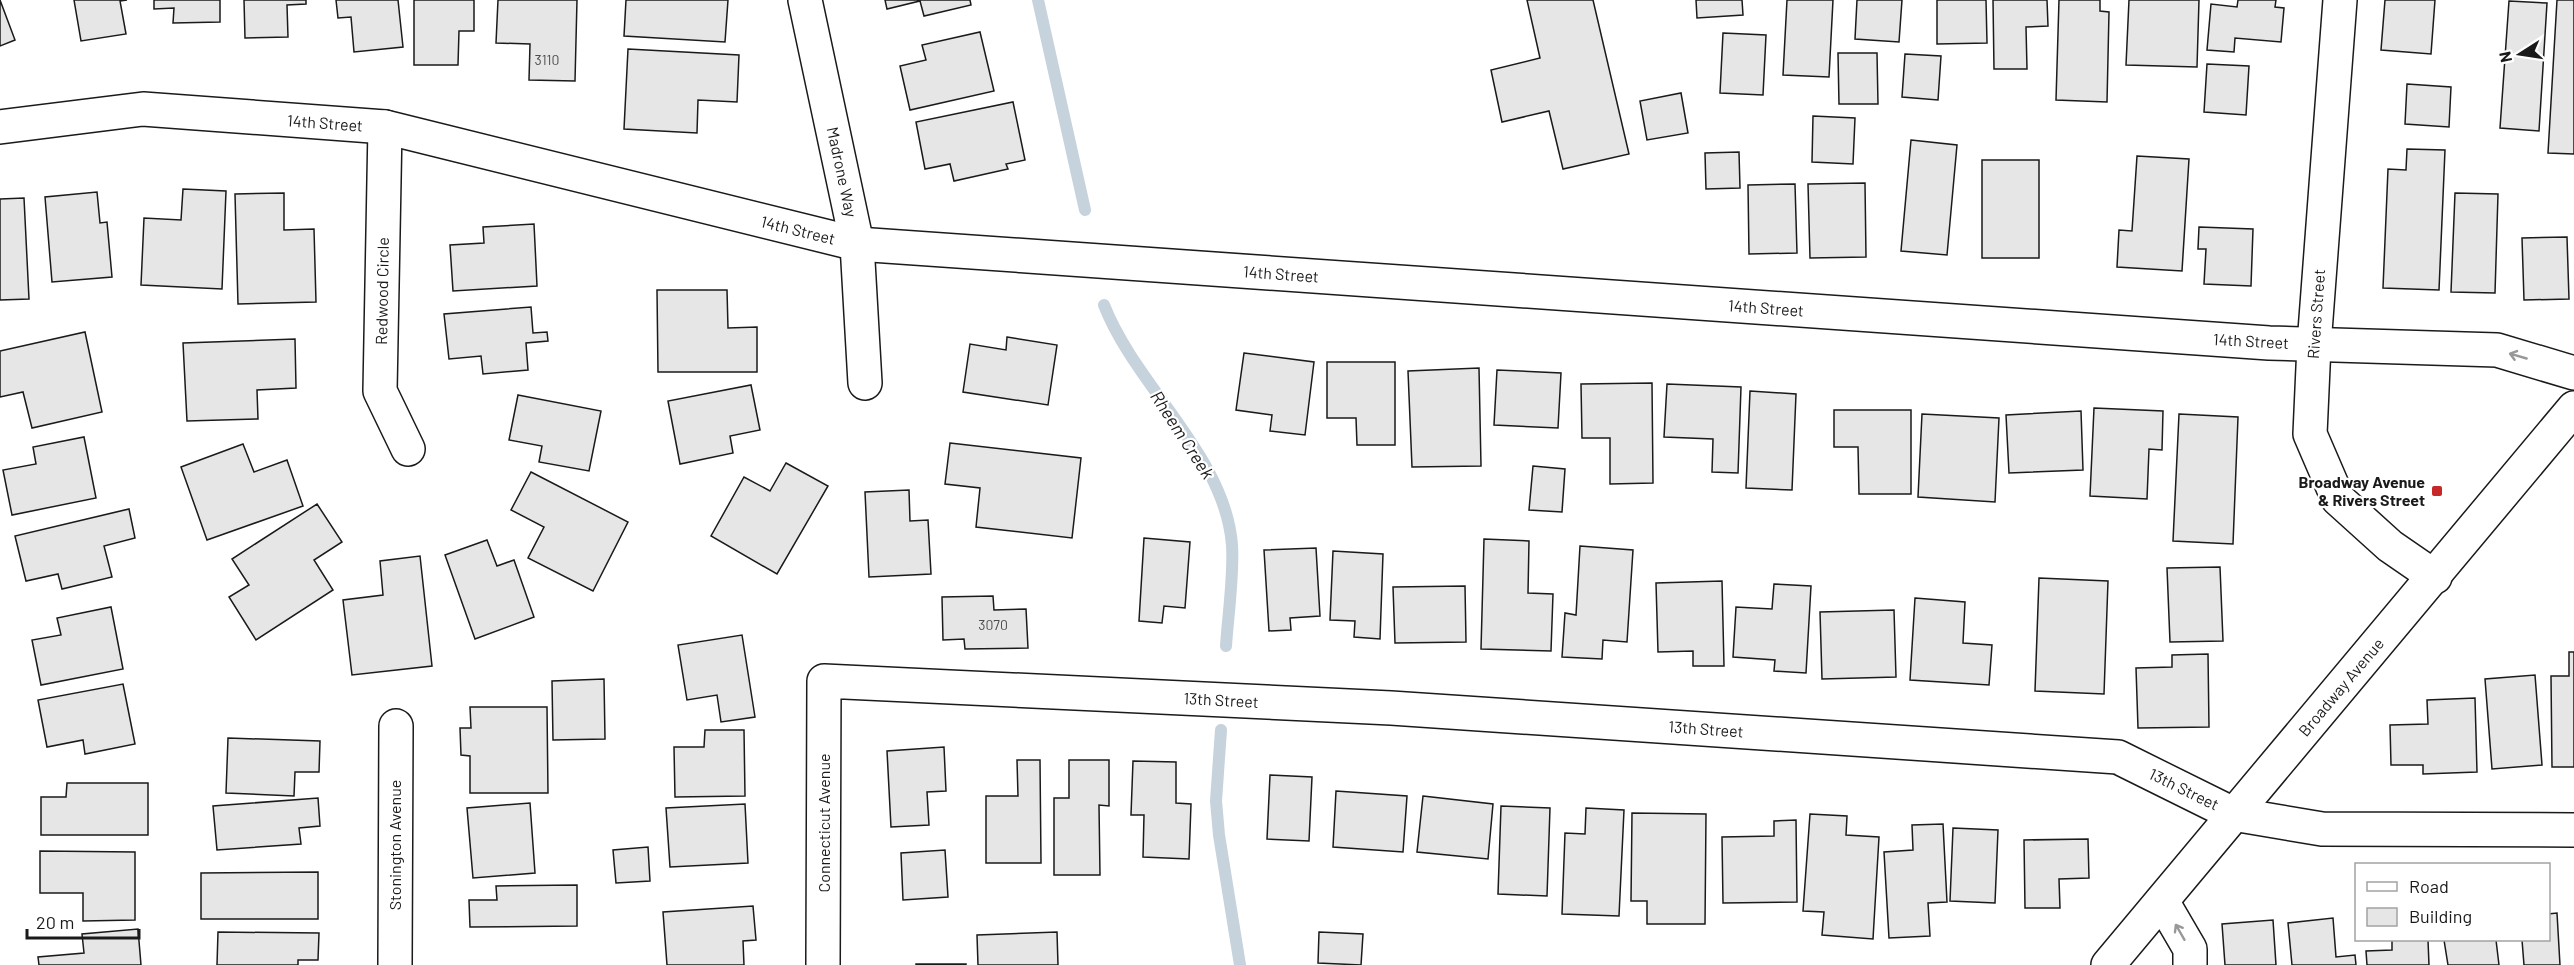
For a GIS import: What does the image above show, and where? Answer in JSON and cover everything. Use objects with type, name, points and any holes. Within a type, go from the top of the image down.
[{"type":"street","name":"Madrone Way","points":[[805,0],[857,244],[865,383]]},
{"type":"street","name":"Rivers Street","points":[[2340,0],[2314,345],[2310,434],[2338,499],[2390,546],[2435,577]]},
{"type":"street","name":"14th Street","points":[[0,127],[142,109],[385,127],[857,244],[2314,345],[2497,350],[2574,373]]},
{"type":"street","name":"Redwood Circle","points":[[385,127],[380,391],[408,449]]},
{"type":"street","name":"Broadway Avenue","points":[[2108,965],[2435,577],[2574,408]]},
{"type":"street","name":"13th Street","points":[[824,681],[1391,708],[2118,757],[2233,814],[2322,829],[2574,830]]},
{"type":"street","name":"Connecticut Avenue","points":[[823,965],[824,681]]},
{"type":"street","name":"Stonington Avenue","points":[[394,965],[396,726]]},
{"type":"street","points":[[2162,901],[2190,949],[2190,965]]},
{"type":"building","points":[[0,0],[15,40],[0,46]]},
{"type":"building","points":[[74,0],[127,0],[120,1],[126,34],[81,41]]},
{"type":"building","points":[[154,0],[220,0],[220,22],[173,23],[174,8],[154,9]]},
{"type":"building","points":[[244,0],[306,0],[306,4],[287,5],[288,37],[245,38]]},
{"type":"building","points":[[336,0],[398,0],[403,47],[354,52],[351,17],[338,18]]},
{"type":"building","points":[[414,0],[474,0],[474,31],[459,31],[458,65],[414,65]]},
{"type":"building","points":[[498,0],[577,0],[575,81],[529,80],[530,44],[496,43]]},
{"type":"building","points":[[626,0],[728,0],[725,42],[624,36]]},
{"type":"building","points":[[885,0],[970,0],[971,5],[924,16],[920,1],[887,9]]},
{"type":"building","points":[[1527,0],[1593,0],[1629,154],[1563,169],[1549,111],[1502,122],[1491,70],[1540,58]]},
{"type":"building","points":[[1696,0],[1742,0],[1743,15],[1697,18]]},
{"type":"building","points":[[1787,0],[1833,0],[1829,77],[1783,75]]},
{"type":"building","points":[[1857,0],[1902,0],[1899,42],[1855,39]]},
{"type":"building","points":[[1937,0],[1986,0],[1987,43],[1937,44]]},
{"type":"building","points":[[1993,0],[2047,0],[2048,26],[2026,27],[2027,69],[1994,69]]},
{"type":"building","points":[[2059,0],[2100,0],[2100,11],[2109,12],[2107,102],[2056,100]]},
{"type":"building","points":[[2129,0],[2199,0],[2197,67],[2126,65]]},
{"type":"building","points":[[2238,0],[2276,0],[2275,7],[2284,8],[2281,42],[2235,38],[2234,52],[2207,50],[2211,4],[2237,7]]},
{"type":"building","points":[[2385,0],[2435,0],[2431,54],[2381,50]]},
{"type":"building","points":[[2557,0],[2574,0],[2574,154],[2548,153]]},
{"type":"building","points":[[2509,1],[2547,3],[2539,131],[2500,128]]},
{"type":"building","points":[[980,32],[994,91],[910,110],[900,66],[926,60],[922,45]]},
{"type":"building","points":[[1723,33],[1766,35],[1763,95],[1720,93]]},
{"type":"building","points":[[628,49],[739,55],[737,102],[698,100],[697,133],[624,129]]},
{"type":"building","points":[[1838,53],[1877,53],[1878,104],[1839,104]]},
{"type":"building","points":[[1905,54],[1941,56],[1938,100],[1902,97]]},
{"type":"building","points":[[2207,64],[2249,66],[2246,115],[2204,112]]},
{"type":"building","points":[[2407,84],[2451,87],[2449,127],[2405,124]]},
{"type":"building","points":[[1681,93],[1688,133],[1647,140],[1640,101]]},
{"type":"building","points":[[1013,102],[1025,160],[1006,164],[1008,169],[954,181],[950,164],[925,169],[916,122]]},
{"type":"building","points":[[1813,116],[1855,118],[1853,164],[1812,162]]},
{"type":"building","points":[[1911,140],[1957,145],[1947,255],[1901,251]]},
{"type":"building","points":[[2407,149],[2445,150],[2439,290],[2383,288],[2388,169],[2406,170]]},
{"type":"building","points":[[1739,152],[1740,188],[1706,189],[1705,153]]},
{"type":"building","points":[[2137,156],[2189,159],[2182,271],[2117,267],[2119,230],[2132,231]]},
{"type":"building","points":[[1982,160],[2039,160],[2039,258],[1982,258]]},
{"type":"building","points":[[1865,183],[1866,257],[1810,258],[1808,184]]},
{"type":"building","points":[[1795,184],[1797,253],[1749,254],[1748,185]]},
{"type":"building","points":[[183,189],[226,191],[222,289],[141,285],[144,218],[181,220]]},
{"type":"building","points":[[97,192],[100,223],[107,222],[112,277],[52,282],[45,197]]},
{"type":"building","points":[[284,193],[284,230],[314,229],[316,302],[238,304],[235,194]]},
{"type":"building","points":[[2455,193],[2498,194],[2495,293],[2451,292]]},
{"type":"building","points":[[24,198],[29,299],[0,300],[0,199]]},
{"type":"building","points":[[534,224],[537,286],[453,291],[450,245],[484,243],[483,227]]},
{"type":"building","points":[[2199,227],[2253,229],[2251,286],[2204,284],[2206,249],[2198,249]]},
{"type":"building","points":[[2567,237],[2569,299],[2524,300],[2522,238]]},
{"type":"building","points":[[657,290],[727,290],[728,328],[757,327],[757,372],[658,372]]},
{"type":"building","points":[[531,307],[533,333],[547,332],[548,341],[526,343],[528,370],[483,374],[481,356],[449,359],[444,314]]},
{"type":"building","points":[[85,332],[102,412],[32,428],[23,392],[0,397],[0,351]]},
{"type":"building","points":[[1007,337],[1057,345],[1048,405],[963,392],[970,344],[1006,350]]},
{"type":"building","points":[[295,339],[296,388],[257,390],[258,419],[187,421],[183,343]]},
{"type":"building","points":[[1244,353],[1314,362],[1305,435],[1270,431],[1272,415],[1236,410]]},
{"type":"building","points":[[1327,362],[1395,362],[1395,445],[1357,445],[1356,418],[1327,418]]},
{"type":"building","points":[[1479,368],[1481,466],[1412,467],[1408,371]]},
{"type":"building","points":[[1497,370],[1561,373],[1558,428],[1494,425]]},
{"type":"building","points":[[1652,383],[1653,483],[1610,484],[1610,438],[1582,438],[1581,384]]},
{"type":"building","points":[[1667,384],[1741,387],[1738,473],[1712,472],[1713,439],[1664,437]]},
{"type":"building","points":[[751,385],[760,430],[730,436],[733,453],[680,464],[668,401]]},
{"type":"building","points":[[1750,391],[1796,394],[1792,490],[1746,488]]},
{"type":"building","points":[[518,395],[601,411],[589,471],[539,462],[542,446],[509,440]]},
{"type":"building","points":[[2094,408],[2163,411],[2162,450],[2149,449],[2147,499],[2090,496]]},
{"type":"building","points":[[1834,410],[1911,410],[1911,494],[1859,494],[1858,447],[1834,447]]},
{"type":"building","points":[[2081,411],[2083,470],[2009,473],[2006,415]]},
{"type":"building","points":[[1922,414],[1999,418],[1995,502],[1918,497]]},
{"type":"building","points":[[2179,414],[2238,417],[2233,544],[2173,541]]},
{"type":"building","points":[[84,437],[96,498],[12,515],[3,470],[36,464],[33,447]]},
{"type":"building","points":[[950,443],[1081,458],[1072,538],[976,527],[980,488],[945,484]]},
{"type":"building","points":[[243,444],[254,472],[287,460],[303,506],[207,540],[181,467]]},
{"type":"building","points":[[786,463],[828,486],[777,574],[711,536],[744,477],[770,491]]},
{"type":"building","points":[[1533,466],[1565,469],[1562,512],[1529,510]]},
{"type":"building","points":[[531,472],[628,522],[593,591],[528,558],[544,527],[511,510]]},
{"type":"building","points":[[909,490],[910,521],[928,520],[931,574],[869,577],[865,492]]},
{"type":"building","points":[[317,504],[342,542],[314,560],[333,590],[256,640],[229,597],[249,585],[232,559]]},
{"type":"building","points":[[129,509],[135,538],[104,546],[112,577],[62,589],[58,574],[26,581],[15,536]]},
{"type":"building","points":[[1144,538],[1190,542],[1185,608],[1164,606],[1162,623],[1139,621]]},
{"type":"building","points":[[1484,539],[1529,541],[1528,593],[1553,594],[1551,651],[1481,649]]},
{"type":"building","points":[[487,540],[497,566],[514,560],[534,617],[475,639],[445,555]]},
{"type":"building","points":[[1580,546],[1633,550],[1627,642],[1603,640],[1602,659],[1562,657],[1565,613],[1576,615]]},
{"type":"building","points":[[1316,548],[1320,616],[1290,618],[1291,630],[1269,631],[1264,550]]},
{"type":"building","points":[[1333,551],[1383,554],[1380,639],[1354,637],[1355,621],[1330,620]]},
{"type":"building","points":[[420,556],[432,666],[352,675],[343,600],[383,595],[380,561]]},
{"type":"building","points":[[2220,567],[2223,641],[2170,642],[2167,568]]},
{"type":"building","points":[[2039,578],[2108,581],[2104,694],[2035,691]]},
{"type":"building","points":[[1722,581],[1724,666],[1693,666],[1693,651],[1658,652],[1656,583]]},
{"type":"building","points":[[1774,584],[1811,586],[1806,673],[1774,671],[1775,660],[1733,657],[1736,607],[1772,609]]},
{"type":"building","points":[[1465,586],[1466,642],[1395,643],[1393,587]]},
{"type":"building","points":[[993,596],[994,610],[1026,609],[1028,648],[965,649],[964,639],[943,640],[942,597]]},
{"type":"building","points":[[1915,598],[1965,602],[1963,643],[1992,645],[1989,685],[1910,680]]},
{"type":"building","points":[[111,607],[123,669],[41,685],[32,640],[61,635],[57,618]]},
{"type":"building","points":[[1894,610],[1896,677],[1822,679],[1820,612]]},
{"type":"building","points":[[742,635],[755,717],[721,722],[717,695],[687,700],[678,645]]},
{"type":"building","points":[[2569,652],[2574,652],[2574,767],[2552,767],[2551,676],[2569,676]]},
{"type":"building","points":[[2208,654],[2209,727],[2138,728],[2136,668],[2172,667],[2172,655]]},
{"type":"building","points":[[2535,675],[2542,765],[2492,769],[2485,679]]},
{"type":"building","points":[[604,679],[605,739],[553,740],[552,681]]},
{"type":"building","points":[[123,684],[135,744],[85,754],[83,740],[47,747],[38,700]]},
{"type":"building","points":[[2475,698],[2477,772],[2423,774],[2423,765],[2391,765],[2390,725],[2428,724],[2427,700]]},
{"type":"building","points":[[470,707],[547,707],[548,793],[470,793],[470,756],[461,755],[460,728],[471,728]]},
{"type":"building","points":[[705,730],[744,730],[745,796],[675,797],[674,747],[704,747]]},
{"type":"building","points":[[228,738],[320,741],[319,772],[295,772],[294,796],[226,793]]},
{"type":"building","points":[[944,747],[946,791],[927,792],[929,825],[891,827],[887,751]]},
{"type":"building","points":[[1017,760],[1040,760],[1041,863],[986,863],[986,796],[1018,796]]},
{"type":"building","points":[[1069,760],[1109,760],[1109,806],[1099,805],[1100,875],[1054,875],[1054,798],[1069,798]]},
{"type":"building","points":[[1133,761],[1176,762],[1176,803],[1191,804],[1189,859],[1143,857],[1144,815],[1131,815]]},
{"type":"building","points":[[1270,775],[1312,777],[1309,841],[1267,839]]},
{"type":"building","points":[[67,783],[148,783],[148,835],[41,835],[41,797],[66,797]]},
{"type":"building","points":[[1336,791],[1407,796],[1403,852],[1333,847]]},
{"type":"building","points":[[1423,796],[1493,804],[1488,859],[1417,852]]},
{"type":"building","points":[[318,798],[320,826],[299,828],[301,844],[217,850],[213,806]]},
{"type":"building","points":[[530,803],[535,873],[473,878],[467,808]]},
{"type":"building","points":[[745,804],[748,863],[670,867],[666,808]]},
{"type":"building","points":[[1501,806],[1550,808],[1547,896],[1498,894]]},
{"type":"building","points":[[1586,808],[1624,810],[1619,916],[1562,914],[1565,833],[1585,834]]},
{"type":"building","points":[[1632,813],[1706,814],[1705,924],[1647,924],[1647,901],[1631,901]]},
{"type":"building","points":[[1810,814],[1847,816],[1846,835],[1879,837],[1873,939],[1822,935],[1824,912],[1803,911]]},
{"type":"building","points":[[1796,820],[1797,902],[1723,903],[1722,837],[1774,836],[1774,821]]},
{"type":"building","points":[[1943,824],[1947,902],[1928,903],[1930,936],[1889,938],[1884,852],[1913,850],[1912,825]]},
{"type":"building","points":[[1953,828],[1998,830],[1995,903],[1950,901]]},
{"type":"building","points":[[2088,839],[2089,878],[2059,879],[2060,908],[2025,908],[2024,840]]},
{"type":"building","points":[[648,847],[650,881],[616,883],[613,850]]},
{"type":"building","points":[[945,850],[948,897],[903,900],[901,853]]},
{"type":"building","points":[[40,851],[135,852],[135,920],[83,921],[83,893],[40,893]]},
{"type":"building","points":[[318,872],[318,919],[201,919],[201,873]]},
{"type":"building","points":[[577,885],[577,926],[470,927],[469,900],[497,900],[496,886]]},
{"type":"building","points":[[753,906],[756,940],[743,941],[744,965],[667,965],[663,912]]},
{"type":"building","points":[[2557,913],[2560,965],[2524,965],[2522,941],[2550,941],[2550,914]]},
{"type":"building","points":[[2333,918],[2336,957],[2355,955],[2356,965],[2292,965],[2288,923]]},
{"type":"building","points":[[2273,920],[2276,965],[2225,965],[2222,924]]},
{"type":"building","points":[[138,929],[141,965],[39,965],[38,957],[84,953],[82,934]]},
{"type":"building","points":[[218,932],[319,933],[318,960],[298,960],[298,965],[217,965]]},
{"type":"building","points":[[1057,932],[1058,965],[978,965],[977,935]]},
{"type":"building","points":[[1319,932],[1363,934],[1361,965],[1318,963]]},
{"type":"building","points":[[2392,941],[2428,941],[2429,965],[2367,965],[2366,951],[2392,950]]},
{"type":"building","points":[[2444,941],[2496,941],[2499,965],[2448,965]]},
{"type":"building","points":[[966,964],[966,965],[916,965]]},
{"type":"waterway","name":"Rheem Creek","points":[[1038,0],[1085,210]]},
{"type":"waterway","name":"Rheem Creek","points":[[1104,305],[1118,335],[1197,451],[1214,481],[1226,512],[1232,545],[1232,582],[1226,646]]},
{"type":"waterway","name":"Rheem Creek","points":[[1221,730],[1216,801],[1219,835],[1240,965]]},
{"type":"place","name":"Broadway Avenue & Rivers Street","points":[[2437,491]]}]
